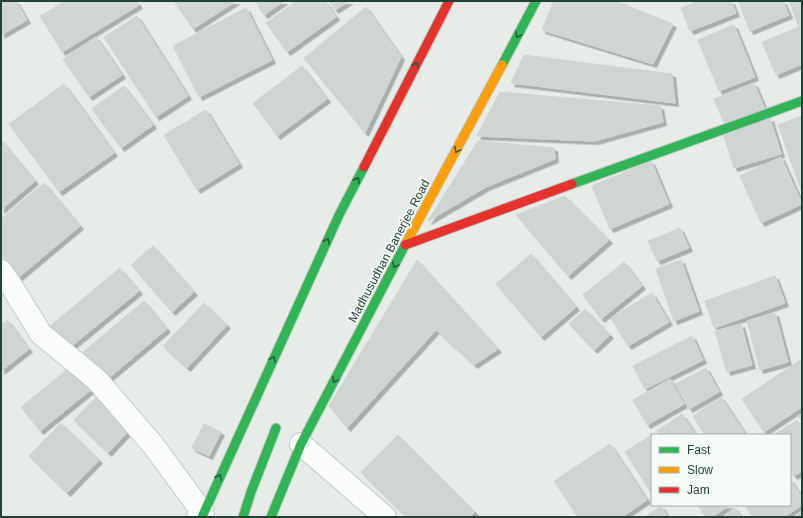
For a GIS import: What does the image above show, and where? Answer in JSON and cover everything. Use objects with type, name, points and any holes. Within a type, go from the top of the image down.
[{"type":"street","points":[[201,516],[339,215],[449,1]]},
{"type":"street","name":"Madhusudhan Banerjee Road","points":[[271,517],[301,444],[536,1]]},
{"type":"street","points":[[406,245],[802,101]]},
{"type":"street","points":[[1,271],[41,334],[96,380],[153,445],[201,516]]},
{"type":"street","points":[[243,517],[276,428]]},
{"type":"street","points":[[301,444],[385,517]]},
{"type":"building","points":[[1,1],[16,1],[27,20],[1,35]]},
{"type":"building","points":[[65,1],[136,1],[139,5],[62,52],[40,16]]},
{"type":"building","points":[[174,1],[236,1],[193,29]]},
{"type":"building","points":[[255,1],[284,1],[264,15]]},
{"type":"building","points":[[296,1],[325,1],[336,17],[287,52],[266,23]]},
{"type":"building","points":[[329,1],[349,1],[335,10]]},
{"type":"building","points":[[554,1],[616,1],[673,24],[653,64],[542,30]]},
{"type":"building","points":[[699,1],[731,1],[736,13],[690,31],[681,8]]},
{"type":"building","points":[[738,1],[783,1],[789,15],[750,31]]},
{"type":"building","points":[[789,1],[802,1],[802,64],[776,75],[762,42],[799,27]]},
{"type":"building","points":[[366,7],[401,57],[365,133],[304,58]]},
{"type":"building","points":[[246,8],[272,60],[199,97],[173,46]]},
{"type":"building","points":[[137,16],[188,96],[156,117],[104,37]]},
{"type":"building","points":[[734,25],[755,77],[719,91],[698,40]]},
{"type":"building","points":[[96,37],[122,75],[89,97],[63,59]]},
{"type":"building","points":[[524,55],[672,74],[675,103],[511,83]]},
{"type":"building","points":[[302,66],[327,99],[277,136],[253,103]]},
{"type":"building","points":[[754,83],[766,112],[726,128],[714,99]]},
{"type":"building","points":[[64,84],[114,153],[59,192],[9,124]]},
{"type":"building","points":[[124,86],[153,125],[121,148],[92,109]]},
{"type":"building","points":[[500,92],[660,106],[663,122],[595,141],[477,136]]},
{"type":"building","points":[[206,110],[239,164],[197,190],[164,135]]},
{"type":"building","points":[[802,116],[802,193],[778,125]]},
{"type":"building","points":[[770,118],[781,154],[734,168],[723,133]]},
{"type":"building","points":[[1,140],[35,181],[1,210]]},
{"type":"building","points":[[478,141],[554,148],[555,159],[486,187],[428,221]]},
{"type":"building","points":[[781,157],[802,204],[761,223],[740,176]]},
{"type":"building","points":[[651,161],[669,204],[610,229],[592,186]]},
{"type":"building","points":[[44,183],[80,226],[19,277],[1,255],[1,219]]},
{"type":"building","points":[[565,196],[609,240],[568,276],[516,215]]},
{"type":"building","points":[[680,228],[689,248],[657,261],[648,241]]},
{"type":"building","points":[[153,246],[194,292],[172,312],[131,265]]},
{"type":"building","points":[[531,254],[576,307],[541,337],[496,284]]},
{"type":"building","points":[[417,260],[498,349],[474,365],[436,330],[347,428],[329,406]]},
{"type":"building","points":[[681,260],[699,311],[674,321],[656,269]]},
{"type":"building","points":[[624,262],[642,286],[601,319],[583,295]]},
{"type":"building","points":[[120,268],[139,291],[68,349],[49,327]]},
{"type":"building","points":[[775,276],[785,303],[714,328],[705,301]]},
{"type":"building","points":[[652,293],[669,322],[628,346],[611,318]]},
{"type":"building","points":[[144,301],[167,329],[105,381],[81,354]]},
{"type":"building","points":[[204,303],[227,325],[187,368],[163,346]]},
{"type":"building","points":[[585,309],[610,335],[594,350],[569,324]]},
{"type":"building","points":[[775,313],[788,362],[760,370],[747,321]]},
{"type":"building","points":[[7,320],[29,349],[1,371],[1,324]]},
{"type":"building","points":[[741,324],[752,365],[727,372],[715,331]]},
{"type":"building","points":[[692,336],[703,360],[645,389],[633,366]]},
{"type":"building","points":[[802,359],[802,407],[764,432],[742,399]]},
{"type":"building","points":[[74,364],[93,388],[40,431],[21,407]]},
{"type":"building","points":[[706,368],[719,392],[689,409],[676,384]]},
{"type":"building","points":[[670,379],[684,404],[647,425],[633,400]]},
{"type":"building","points":[[97,396],[131,428],[108,453],[74,420]]},
{"type":"building","points":[[721,397],[745,434],[704,434],[693,416]]},
{"type":"building","points":[[682,414],[695,434],[658,434],[657,431]]},
{"type":"building","points":[[802,414],[802,422],[798,416]]},
{"type":"building","points":[[797,420],[802,428],[802,471],[794,476],[791,472],[791,434],[776,434]]},
{"type":"building","points":[[61,423],[99,460],[67,493],[29,456]]},
{"type":"building","points":[[204,424],[221,432],[209,456],[192,448]]},
{"type":"building","points":[[398,435],[475,512],[470,517],[406,517],[361,472]]},
{"type":"building","points":[[650,436],[651,438],[651,492],[625,452]]},
{"type":"building","points":[[610,444],[647,500],[622,517],[578,517],[554,481]]},
{"type":"building","points":[[791,480],[802,497],[802,505],[784,517],[753,517],[746,506],[791,506]]},
{"type":"building","points":[[661,506],[668,517],[645,517]]},
{"type":"building","points":[[699,506],[728,506],[712,517],[706,517]]},
{"type":"building","points":[[735,508],[741,517],[722,517]]},
{"type":"building","points":[[802,511],[802,517],[793,517]]},
{"type":"traffic: fast","points":[[502,65],[536,1]]},
{"type":"traffic: fast","points":[[572,184],[802,101]]},
{"type":"traffic: fast","points":[[202,517],[339,215],[364,167]]},
{"type":"traffic: fast","points":[[271,517],[301,444],[405,245]]},
{"type":"traffic: fast","points":[[243,517],[276,428]]},
{"type":"traffic: slow","points":[[405,245],[502,65]]},
{"type":"traffic: jam","points":[[364,167],[449,1]]},
{"type":"traffic: jam","points":[[405,245],[572,184]]}]
